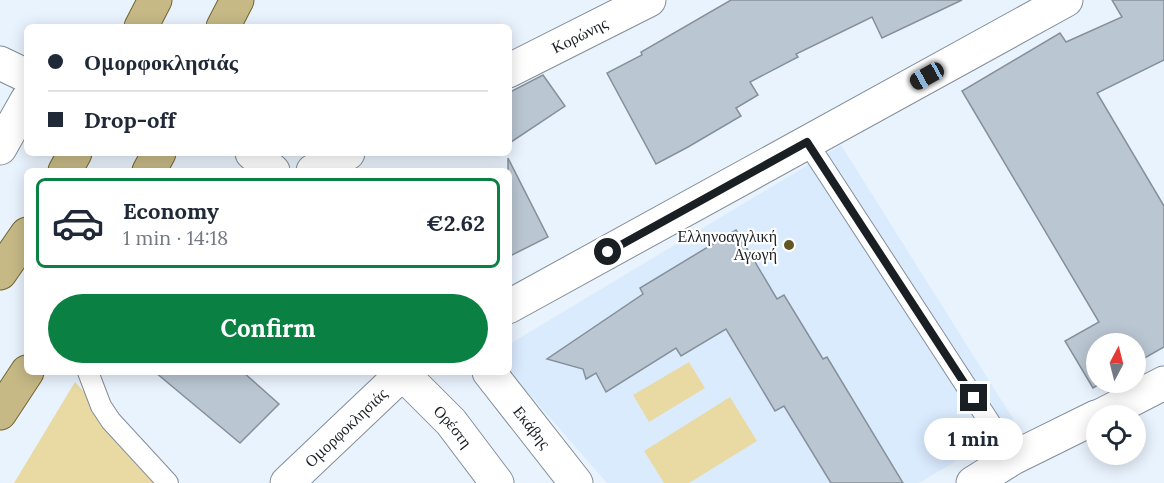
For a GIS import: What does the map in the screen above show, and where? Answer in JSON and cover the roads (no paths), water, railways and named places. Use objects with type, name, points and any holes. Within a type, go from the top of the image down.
[{"type":"main road","points":[[143,24],[155,0]]},
{"type":"main road","points":[[225,24],[237,0]]},
{"type":"main road","points":[[0,273],[24,238]]},
{"type":"main road","points":[[0,413],[25,375]]},
{"type":"street","name":"Κορώνης","points":[[512,69],[649,0]]},
{"type":"street","points":[[512,305],[807,142],[1020,11],[1066,0]]},
{"type":"street","points":[[0,63],[24,75]]},
{"type":"street","points":[[0,148],[24,105]]},
{"type":"street","points":[[256,156],[270,168]]},
{"type":"street","points":[[319,168],[342,156]]},
{"type":"street","name":"Ομορφοκλησιάς","points":[[287,483],[401,375]]},
{"type":"street","name":"Ορέστη","points":[[405,375],[451,422],[497,483]]},
{"type":"street","name":"Εκάβης","points":[[491,375],[576,483]]},
{"type":"street","points":[[1120,405],[1164,383]]},
{"type":"street","points":[[973,483],[1013,458],[1086,422]]},
{"type":"lane","points":[[807,142],[1013,458]]},
{"type":"lane","points":[[89,375],[101,406],[111,421],[168,483]]},
{"type":"place","name":"Ελληνοαγγλική Αγωγή","points":[[789,245]]}]
